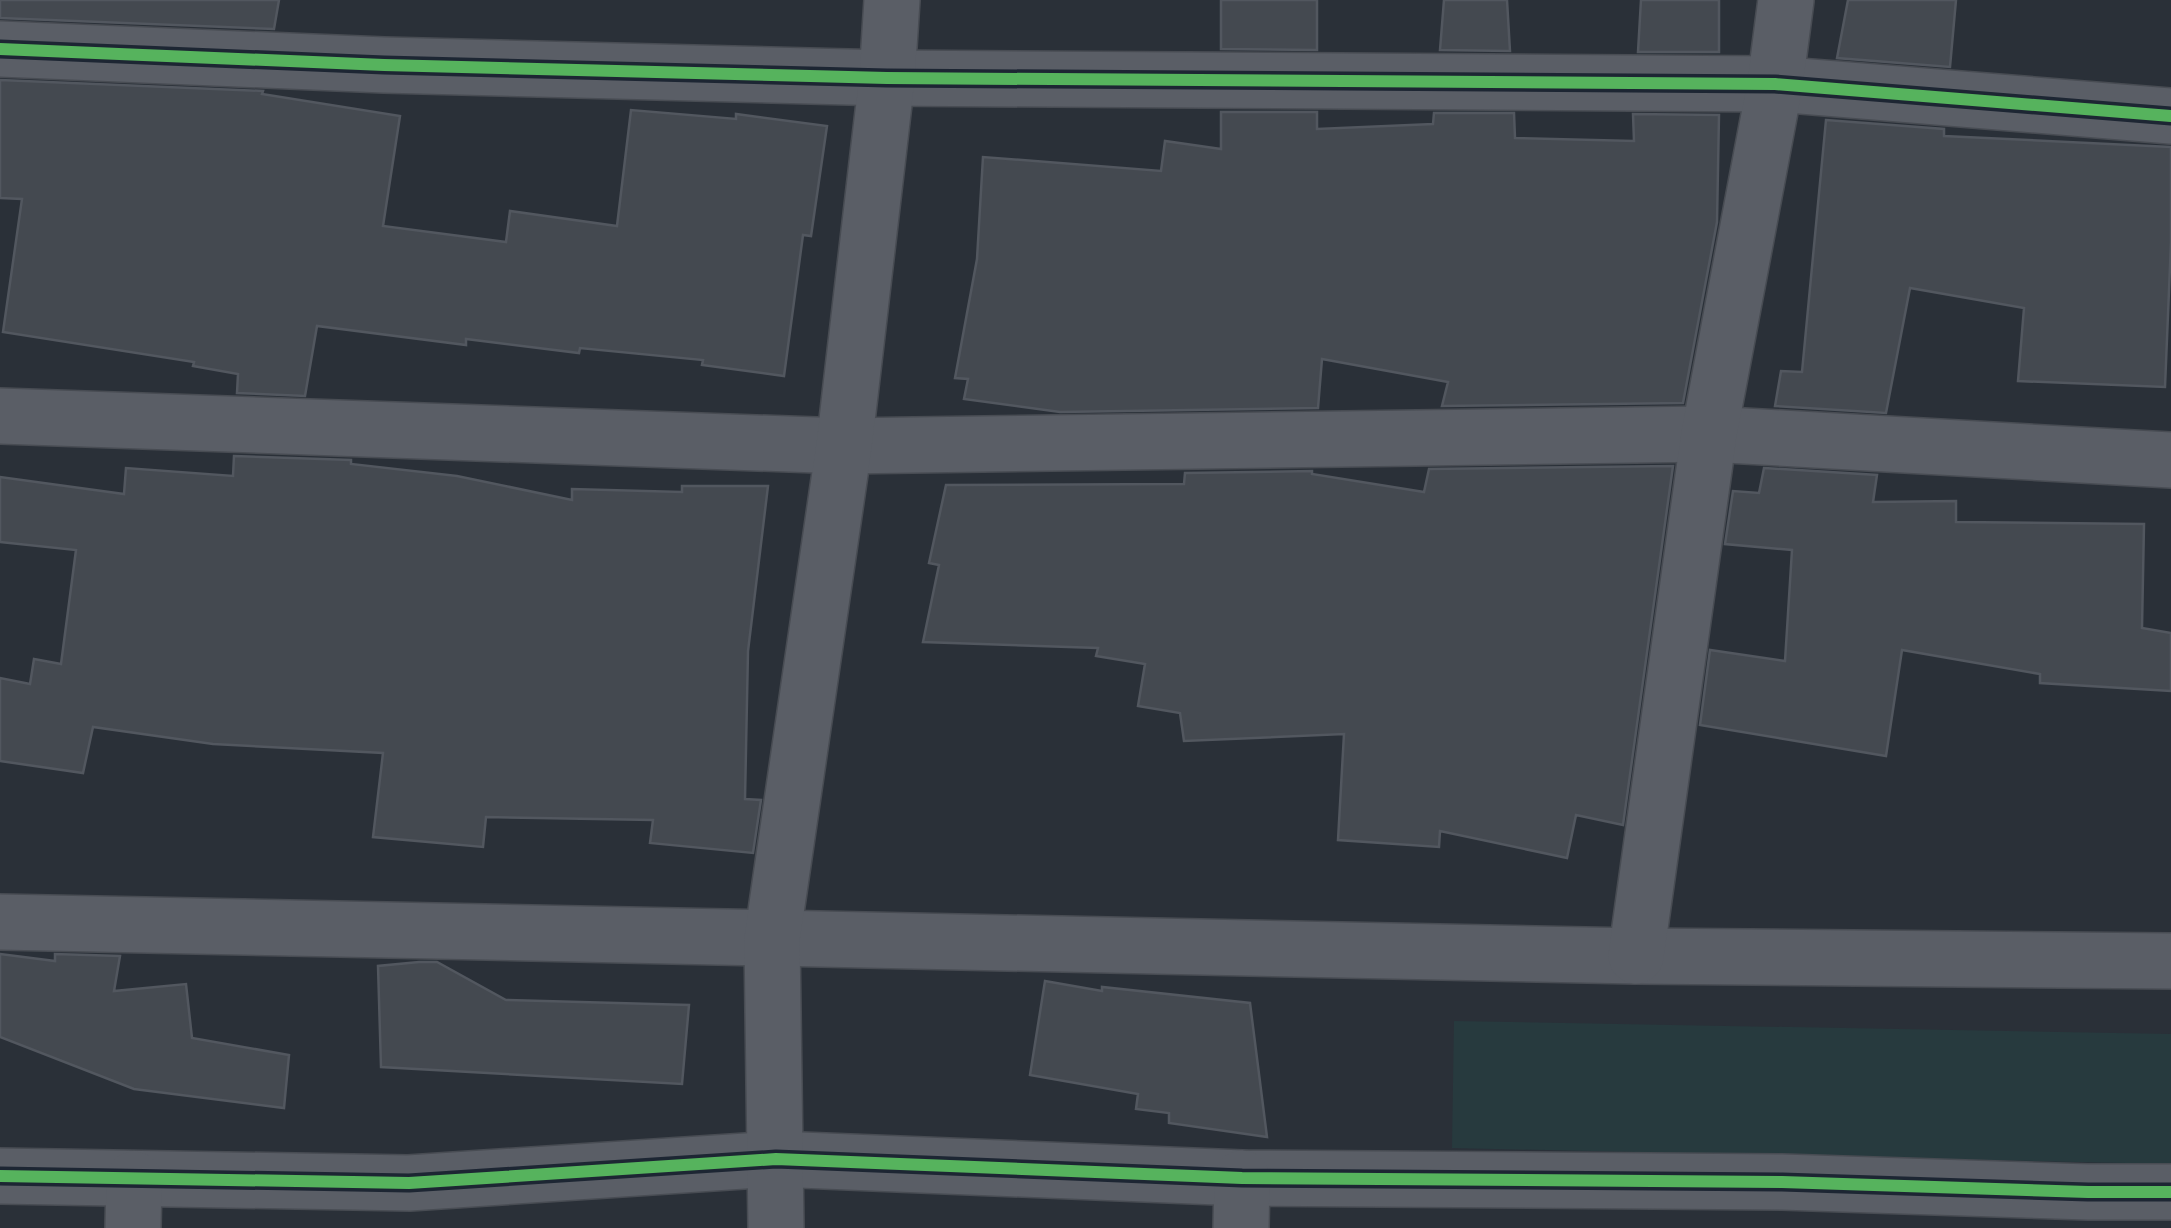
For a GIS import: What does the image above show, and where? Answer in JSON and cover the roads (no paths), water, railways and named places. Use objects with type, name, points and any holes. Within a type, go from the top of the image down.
[{"type":"street","points":[[776,1228],[772,939],[844,446],[887,78],[892,0]]},
{"type":"street","points":[[1636,956],[1709,434],[1776,84],[1786,0]]},
{"type":"street","points":[[0,48],[384,65],[887,78],[1776,84],[2171,116]]},
{"type":"street","points":[[0,416],[844,446],[1709,434],[2171,460]]},
{"type":"street","points":[[0,922],[1636,956],[2171,961]]},
{"type":"street","points":[[0,1176],[133,1203],[409,1206],[776,1159],[1241,1203],[2085,1210],[2171,1192]]}]
